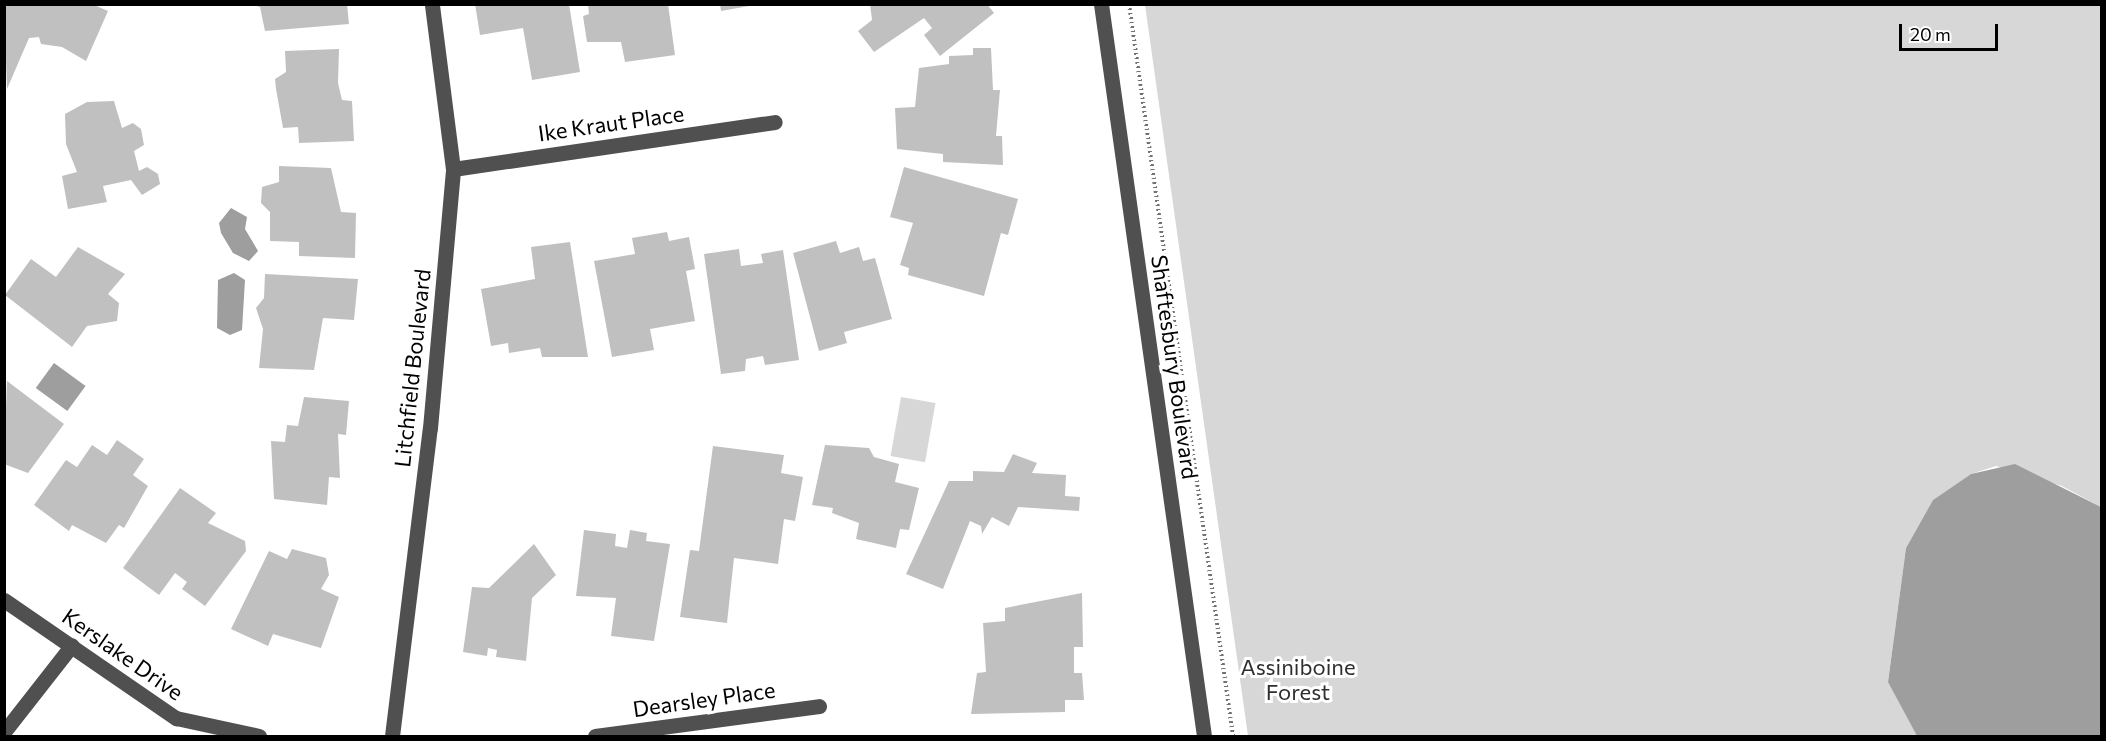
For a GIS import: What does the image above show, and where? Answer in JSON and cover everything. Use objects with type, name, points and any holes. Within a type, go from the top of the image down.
[{"type":"street","name":"Litchfield Boulevard","points":[[393,736],[430,428],[453,169],[432,4]]},
{"type":"street","name":"Shaftesbury Boulevard","points":[[1101,4],[1204,736]]},
{"type":"street","name":"Ike Kraut Place","points":[[453,169],[775,122]]},
{"type":"street","name":"Kerslake Drive","points":[[6,604],[72,645],[176,718],[259,736]]},
{"type":"street","points":[[4,732],[72,645]]},
{"type":"street","name":"Dearsley Place","points":[[595,736],[819,706]]},
{"type":"path","points":[[1129,4],[1233,736]]},
{"type":"green space","name":"Assiniboine Forest","points":[[1145,5],[2101,5],[2101,507],[2062,486],[1996,466],[1971,474],[1933,500],[1906,548],[1888,681],[1917,736],[1248,736]]},
{"type":"green space","points":[[901,397],[935,403],[925,462],[891,456]]},
{"type":"shaded area","points":[[231,208],[247,217],[245,229],[258,251],[249,261],[233,253],[221,233],[219,223]]},
{"type":"shaded area","points":[[234,273],[245,280],[242,330],[230,335],[217,328],[218,280]]},
{"type":"shaded area","points":[[54,363],[86,386],[67,411],[36,388]]},
{"type":"shaded area","points":[[2015,464],[2101,507],[2101,736],[1917,736],[1888,682],[1906,548],[1933,500],[1971,474]]},
{"type":"building","points":[[4,4],[92,4],[108,11],[86,61],[62,47],[41,44],[39,37],[29,38],[7,89]]},
{"type":"building","points":[[250,4],[347,4],[349,24],[265,31],[260,7]]},
{"type":"building","points":[[475,4],[569,4],[580,72],[532,80],[523,28],[480,35]]},
{"type":"building","points":[[588,4],[668,4],[675,55],[625,62],[621,42],[587,42],[583,16],[589,14]]},
{"type":"building","points":[[720,4],[749,4],[749,6],[721,11]]},
{"type":"building","points":[[870,4],[987,4],[994,13],[940,56],[924,35],[932,28],[924,18],[874,52],[858,31],[872,20]]},
{"type":"building","points":[[973,48],[991,48],[993,90],[1000,90],[996,136],[1002,136],[1003,165],[943,162],[943,154],[897,149],[895,108],[915,107],[919,68],[949,64],[949,56],[973,55]]},
{"type":"building","points":[[339,49],[338,83],[342,100],[352,101],[354,141],[299,143],[298,127],[283,128],[276,89],[275,79],[286,72],[285,51]]},
{"type":"building","points":[[114,101],[122,128],[133,123],[141,129],[144,145],[134,151],[139,171],[147,167],[158,174],[160,184],[142,195],[131,180],[103,186],[107,202],[68,209],[62,176],[77,172],[66,144],[65,114],[87,102]]},
{"type":"building","points":[[279,166],[331,168],[341,212],[356,213],[355,258],[299,256],[299,242],[270,241],[270,212],[261,203],[262,187],[279,182]]},
{"type":"building","points":[[904,167],[1018,199],[1008,235],[1001,233],[984,296],[908,275],[909,268],[900,265],[913,223],[890,217]]},
{"type":"building","points":[[667,232],[669,241],[689,237],[695,269],[686,271],[695,321],[650,329],[654,350],[612,357],[594,261],[635,254],[632,238]]},
{"type":"building","points":[[836,241],[840,253],[859,247],[863,261],[875,258],[892,319],[844,332],[847,343],[819,351],[793,253]]},
{"type":"building","points":[[570,242],[588,357],[542,357],[540,348],[509,353],[508,343],[491,346],[481,289],[535,279],[531,247]]},
{"type":"building","points":[[78,247],[125,274],[108,294],[119,303],[117,321],[87,326],[72,347],[5,295],[31,259],[56,277]]},
{"type":"building","points":[[739,249],[741,266],[763,263],[761,254],[783,250],[799,360],[765,365],[763,356],[746,359],[745,371],[721,374],[704,254]]},
{"type":"building","points":[[265,274],[358,279],[354,320],[323,318],[314,370],[259,368],[263,329],[256,308],[264,298]]},
{"type":"building","points":[[7,381],[64,424],[28,473],[4,464]]},
{"type":"building","points":[[304,397],[349,401],[346,435],[338,434],[340,478],[329,477],[327,505],[274,499],[271,441],[285,442],[287,425],[298,426]]},
{"type":"building","points":[[117,440],[144,459],[133,475],[148,486],[124,528],[119,525],[106,543],[72,525],[69,531],[34,505],[66,460],[77,467],[92,445],[107,455]]},
{"type":"building","points":[[825,445],[869,448],[874,457],[899,464],[895,482],[919,488],[909,530],[900,529],[896,548],[856,539],[859,523],[832,513],[833,508],[812,505]]},
{"type":"building","points":[[713,446],[784,455],[781,473],[803,477],[795,521],[784,519],[778,564],[734,558],[727,623],[680,617],[690,550],[699,551]]},
{"type":"building","points":[[1013,454],[1037,463],[1032,473],[1066,475],[1065,496],[1080,497],[1079,511],[1018,507],[1009,526],[992,517],[982,534],[981,526],[970,521],[943,589],[906,574],[949,481],[973,481],[973,471],[1004,472]]},
{"type":"building","points":[[180,488],[216,513],[208,523],[245,541],[246,551],[205,606],[182,589],[187,582],[175,573],[159,595],[123,568]]},
{"type":"building","points":[[584,530],[616,534],[615,546],[627,548],[630,530],[647,533],[646,541],[670,544],[654,641],[611,636],[616,598],[576,596]]},
{"type":"building","points":[[534,544],[556,575],[532,598],[526,661],[496,657],[497,650],[488,648],[487,656],[463,652],[472,587],[489,588]]},
{"type":"building","points":[[292,549],[326,558],[329,575],[321,589],[339,597],[321,648],[273,634],[268,646],[231,629],[269,551],[287,559]]},
{"type":"building","points":[[1082,593],[1083,647],[1074,647],[1074,673],[1082,673],[1084,700],[1065,700],[1065,712],[971,714],[977,673],[986,672],[983,623],[1005,621],[1005,608]]}]
